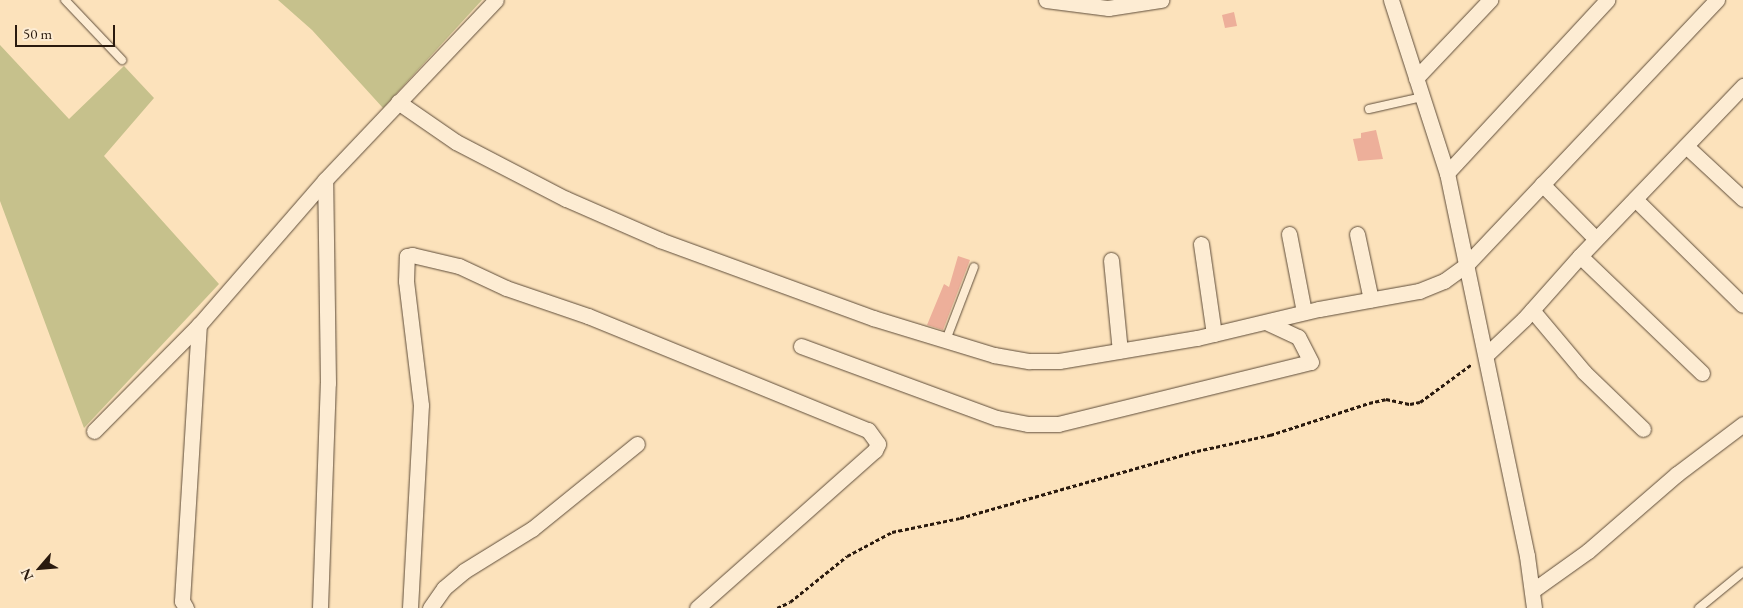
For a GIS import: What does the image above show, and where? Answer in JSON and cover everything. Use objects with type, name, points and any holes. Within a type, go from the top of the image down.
[{"type":"street","points":[[94,431],[199,325],[325,180],[496,0]]},
{"type":"street","points":[[1046,0],[1090,7],[1161,0]]},
{"type":"street","points":[[1391,0],[1446,173],[1486,355],[1534,608]]},
{"type":"street","points":[[1416,78],[1490,0]]},
{"type":"street","points":[[1446,173],[1607,0]]},
{"type":"street","points":[[398,102],[464,146],[566,199],[652,236],[873,318],[994,355],[1029,361],[1060,361],[1214,334],[1304,312],[1432,287],[1467,264],[1717,0]]},
{"type":"street","points":[[1486,355],[1532,310],[1596,239],[1743,88]]},
{"type":"street","points":[[1686,146],[1743,199]]},
{"type":"street","points":[[320,608],[328,374],[325,180]]},
{"type":"street","points":[[1542,184],[1596,239]]},
{"type":"street","points":[[1635,198],[1743,305]]},
{"type":"street","points":[[1289,234],[1304,312]]},
{"type":"street","points":[[1357,234],[1372,300]]},
{"type":"street","points":[[1200,244],[1214,334]]},
{"type":"street","points":[[410,608],[411,547],[421,405],[406,281],[407,256],[412,255],[459,266],[506,288],[588,316],[868,430],[878,444],[875,450],[697,608]]},
{"type":"street","points":[[1580,256],[1702,374]]},
{"type":"street","points":[[1111,260],[1120,351]]},
{"type":"street","points":[[1532,310],[1584,372],[1642,428]]},
{"type":"street","points":[[801,346],[997,418],[1028,424],[1058,424],[1311,362],[1298,337],[1266,322]]},
{"type":"street","points":[[186,608],[182,601],[199,325]]},
{"type":"street","points":[[1532,591],[1588,550],[1677,474],[1743,424]]},
{"type":"street","points":[[430,608],[444,588],[464,571],[532,529],[636,444]]},
{"type":"lane","points":[[66,0],[122,60]]},
{"type":"lane","points":[[1369,109],[1422,97]]},
{"type":"lane","points":[[946,340],[974,267]]},
{"type":"lane","points":[[1699,608],[1743,572]]},
{"type":"path","points":[[777,608],[790,602],[847,556],[892,532],[960,518],[1197,451],[1270,435],[1369,403],[1386,399],[1410,404],[1420,402],[1486,355]]},
{"type":"shaded area","points":[[278,0],[482,0],[383,108],[312,30]]},
{"type":"shaded area","points":[[0,45],[69,119],[124,66],[154,98],[104,156],[219,284],[84,428],[0,201]]},
{"type":"building","points":[[1234,12],[1237,26],[1225,28],[1222,15]]},
{"type":"building","points":[[1376,130],[1383,159],[1358,161],[1353,139],[1361,138],[1361,133]]},
{"type":"building","points":[[958,256],[970,260],[943,330],[927,325],[944,284],[949,287]]}]
